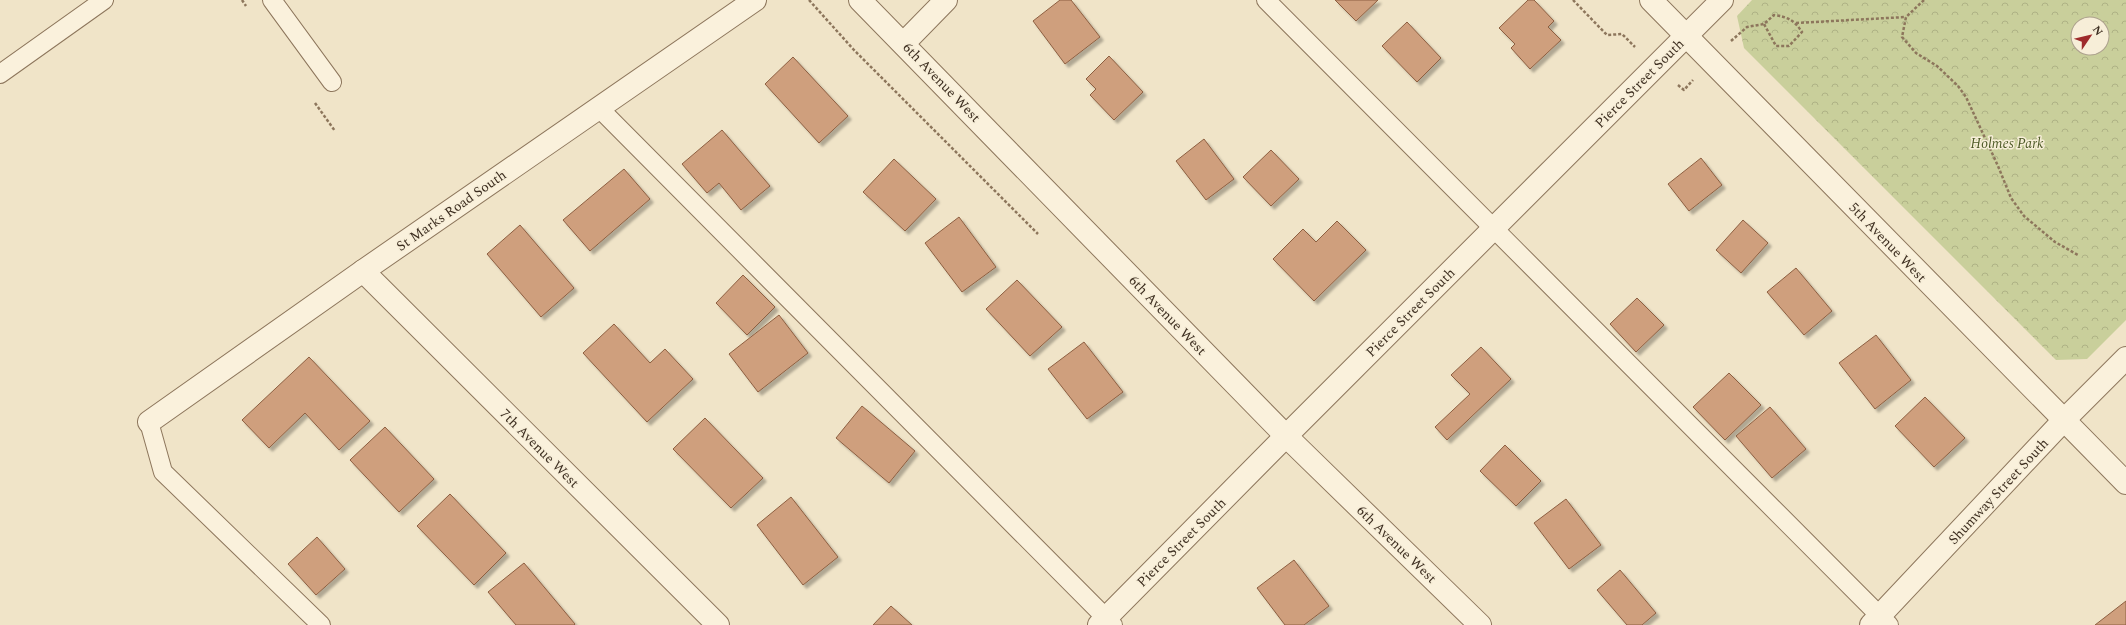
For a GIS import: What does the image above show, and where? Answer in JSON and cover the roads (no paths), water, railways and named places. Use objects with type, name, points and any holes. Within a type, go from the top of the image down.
[{"type":"street","name":"St Marks Road South","points":[[149,422],[363,271],[756,0]]},
{"type":"street","name":"6th Avenue West","points":[[860,0],[904,43],[1286,436],[1480,625]]},
{"type":"street","points":[[904,43],[946,0]]},
{"type":"street","name":"5th Avenue West","points":[[1650,0],[1687,36],[2063,421],[2126,483]]},
{"type":"street","name":"Pierce Street South","points":[[1106,623],[1286,436],[1722,0]]},
{"type":"street","name":"7th Avenue West","points":[[363,271],[718,625]]},
{"type":"street","name":"Shumway Street South","points":[[1880,622],[2063,421],[2126,358]]},
{"type":"lane","points":[[0,74],[104,0]]},
{"type":"lane","points":[[272,0],[332,82]]},
{"type":"lane","points":[[1266,0],[1494,228],[1880,622]]},
{"type":"lane","points":[[599,108],[1106,623]]},
{"type":"lane","points":[[149,422],[163,472],[321,625]]},
{"type":"park label","name":"Holmes Park","points":[[2007,143]]}]
